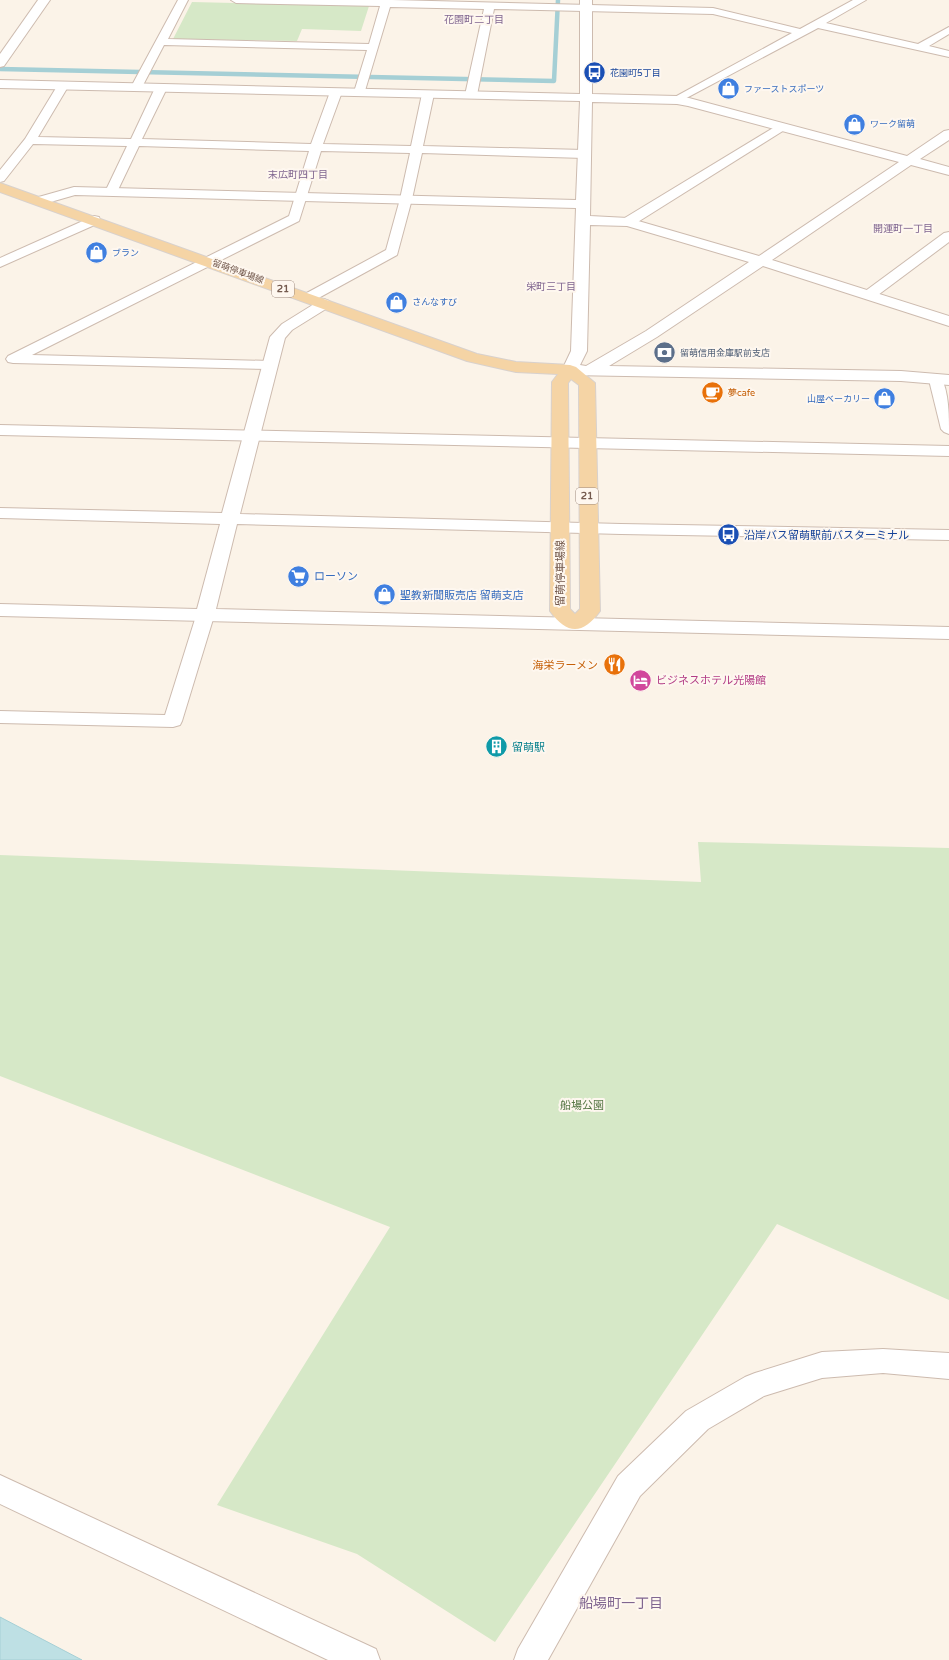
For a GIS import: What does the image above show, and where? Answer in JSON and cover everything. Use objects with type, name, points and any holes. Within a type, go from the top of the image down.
[{"type":"main road","name":"留萌停車場線","points":[[0,187],[473,358],[516,367],[570,370]]},
{"type":"main road","name":"留萌停車場線","points":[[570,370],[560,382],[560,611],[575,624]]},
{"type":"main road","name":"21","points":[[570,370],[587,383],[590,611],[575,624]]},
{"type":"street","points":[[0,63],[44,0]]},
{"type":"street","points":[[137,87],[183,0]]},
{"type":"street","points":[[236,0],[386,2],[490,6],[586,4],[713,11],[800,32]]},
{"type":"street","points":[[677,100],[861,0]]},
{"type":"street","points":[[360,92],[386,2]]},
{"type":"street","points":[[713,11],[729,3]]},
{"type":"street","points":[[586,4],[586,97],[579,351],[570,370],[945,377],[949,429]]},
{"type":"street","points":[[471,95],[490,6]]},
{"type":"street","points":[[815,24],[949,54]]},
{"type":"street","points":[[921,47],[949,30]]},
{"type":"street","points":[[161,42],[372,47]]},
{"type":"street","points":[[0,84],[677,100],[949,171]]},
{"type":"street","points":[[0,178],[30,140],[63,85]]},
{"type":"street","points":[[111,192],[161,88]]},
{"type":"street","points":[[6,358],[209,262],[295,218],[316,147],[336,92]]},
{"type":"street","points":[[308,298],[392,252],[406,199],[428,94]]},
{"type":"street","points":[[628,222],[782,127]]},
{"type":"street","points":[[589,371],[620,355],[761,262],[834,210],[949,134]]},
{"type":"street","points":[[30,140],[584,154]]},
{"type":"street","points":[[40,201],[74,191],[583,204]]},
{"type":"street","points":[[0,263],[94,220]]},
{"type":"street","points":[[582,220],[628,222],[869,295],[949,321]]},
{"type":"street","points":[[869,295],[949,236]]},
{"type":"street","points":[[0,717],[173,721],[205,616],[278,337],[287,327],[324,304]]},
{"type":"street","points":[[6,358],[270,365]]},
{"type":"street","points":[[0,430],[949,451]]},
{"type":"street","points":[[0,513],[588,528],[949,535]]},
{"type":"street","points":[[0,610],[949,633]]},
{"type":"street","points":[[530,1660],[629,1486],[697,1420],[756,1386],[822,1365],[883,1361],[949,1366]]},
{"type":"street","points":[[0,1489],[364,1660]]},
{"type":"green space","points":[[192,2],[369,6],[361,31],[302,29],[297,41],[173,39]]},
{"type":"green space","name":"船場公園","points":[[698,842],[949,848],[949,1300],[777,1224],[495,1642],[357,1554],[217,1505],[390,1227],[0,1076],[0,855],[701,882]]},
{"type":"water","points":[[0,1617],[82,1660],[0,1660]]},
{"type":"waterway","points":[[0,69],[554,81],[558,0]]},
{"type":"place","name":"花園町5丁目","points":[[594,73]]},
{"type":"place","name":"ファーストスポーツ","points":[[729,89]]},
{"type":"place","name":"ワーク留萌","points":[[854,124]]},
{"type":"place","name":"ブラン","points":[[96,253]]},
{"type":"place","name":"さんなすび","points":[[397,302]]},
{"type":"place","name":"留萌信用金庫駅前支店","points":[[664,353]]},
{"type":"place","name":"夢cafe","points":[[712,393]]},
{"type":"place","name":"山屋ベーカリー","points":[[885,399]]},
{"type":"place","name":"沿岸バス留萌駅前バスターミナル","points":[[729,535]]},
{"type":"place","name":"ローソン","points":[[299,576]]},
{"type":"place","name":"聖教新聞販売店 留萌支店","points":[[385,595]]},
{"type":"place","name":"海栄ラーメン","points":[[614,665]]},
{"type":"place","name":"ビジネスホテル光陽館","points":[[640,680]]},
{"type":"place","name":"留萌駅","points":[[496,747]]},
{"type":"district","name":"花園町二丁目","points":[[474,20]]},
{"type":"district","name":"末広町四丁目","points":[[298,175]]},
{"type":"district","name":"開運町一丁目","points":[[903,229]]},
{"type":"district","name":"栄町三丁目","points":[[551,287]]},
{"type":"district","name":"船場町一丁目","points":[[621,1603]]}]
